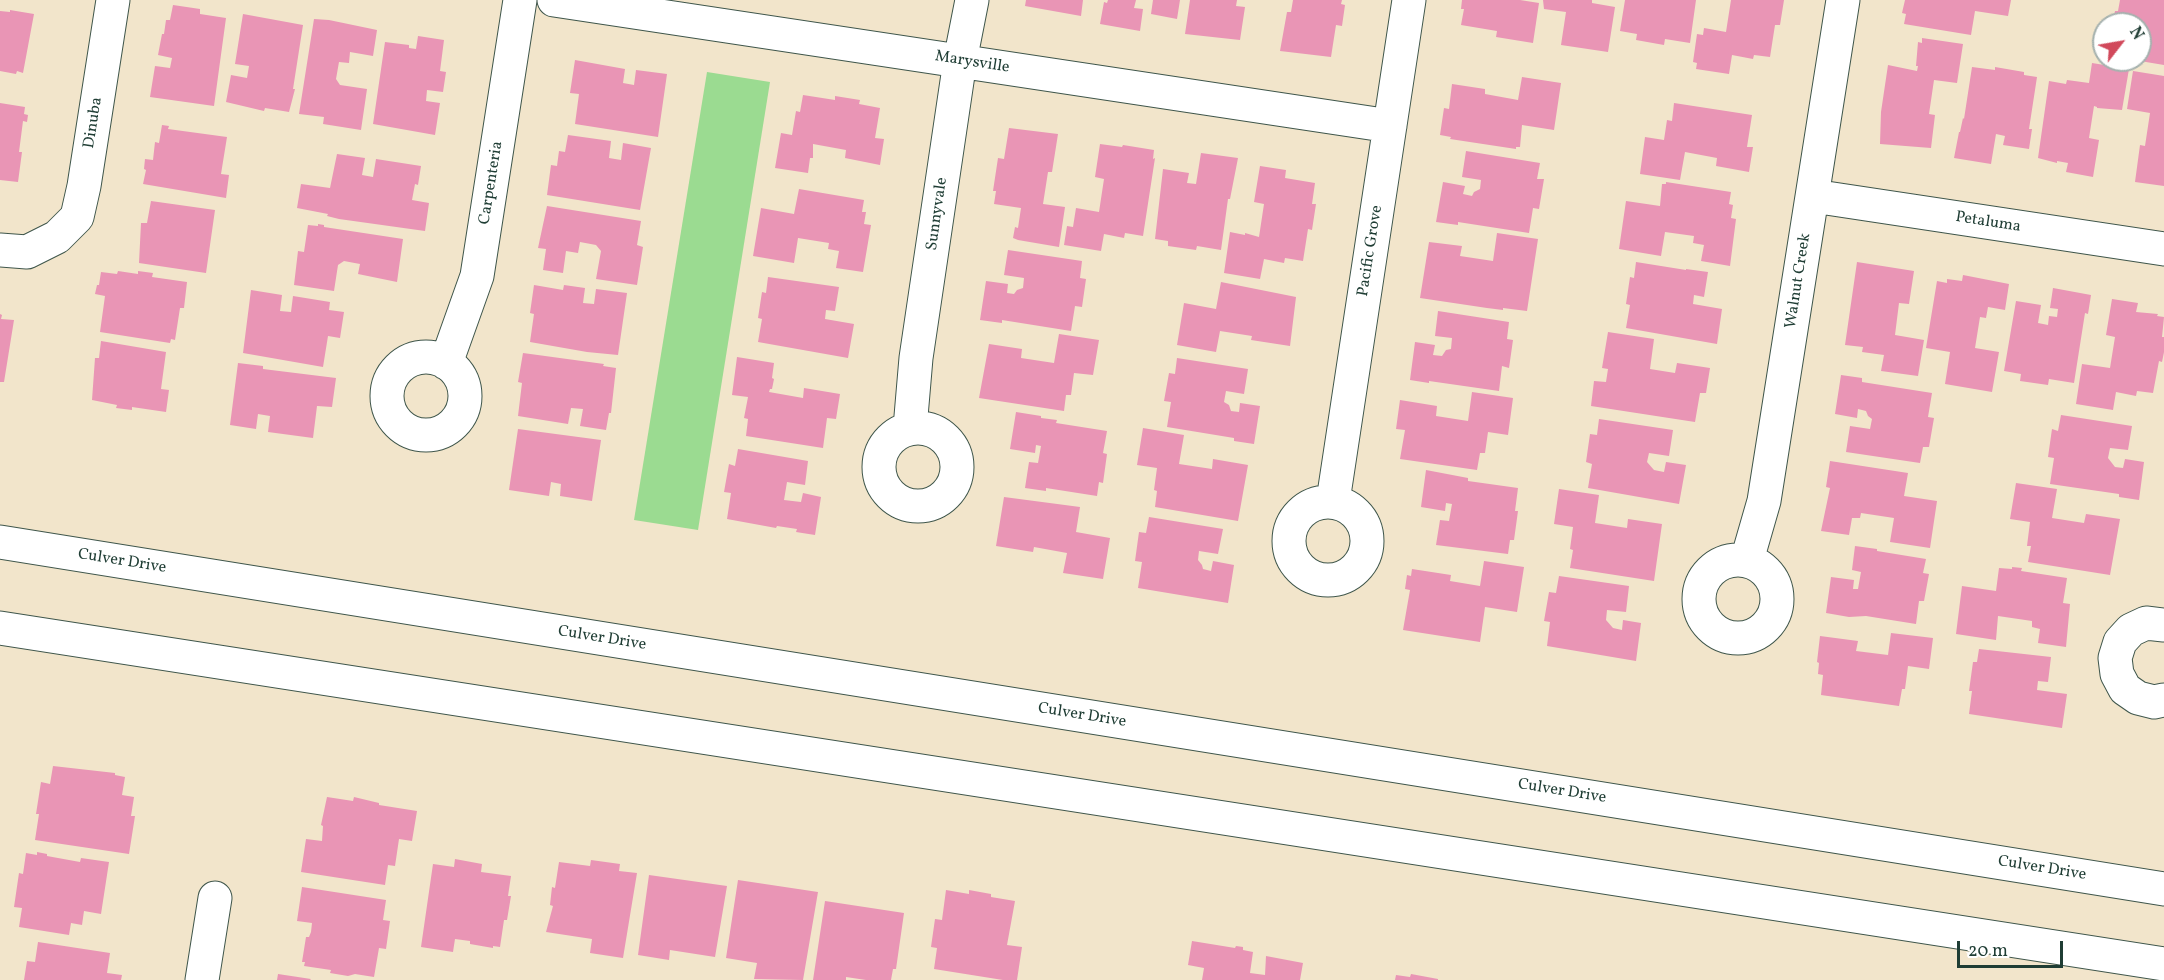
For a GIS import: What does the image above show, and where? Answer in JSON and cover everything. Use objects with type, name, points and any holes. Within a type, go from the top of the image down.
[{"type":"main road","name":"Dinuba","points":[[0,250],[27,252],[57,237],[77,217],[84,186],[113,0]]},
{"type":"main road","name":"Carpenteria","points":[[446,363],[477,276],[520,0]]},
{"type":"main road","name":"Marysville","points":[[554,0],[1390,126]]},
{"type":"main road","name":"Sunnyvale","points":[[910,428],[916,358],[960,61],[972,0]]},
{"type":"main road","name":"Pacific Grove","points":[[1333,501],[1409,0]]},
{"type":"main road","name":"Walnut Creek","points":[[1747,560],[1764,501],[1843,0]]},
{"type":"main road","name":"Petaluma","points":[[1813,196],[2164,249]]},
{"type":"main road","name":"Culver Drive","points":[[0,542],[2164,889]]},
{"type":"main road","points":[[2164,623],[2146,623],[2132,630],[2120,642],[2115,658],[2117,674],[2125,688],[2138,698],[2154,702],[2164,700]]},
{"type":"main road","points":[[0,628],[2164,964]]},
{"type":"main road","points":[[202,980],[215,898]]},
{"type":"green space","points":[[707,72],[770,82],[698,530],[634,520]]},
{"type":"building","points":[[1026,0],[1083,0],[1081,16],[1025,6]]},
{"type":"building","points":[[1108,0],[1136,0],[1134,8],[1143,9],[1140,31],[1100,24],[1104,2],[1107,3]]},
{"type":"building","points":[[1153,0],[1180,0],[1177,19],[1151,14]]},
{"type":"building","points":[[1190,0],[1237,0],[1236,6],[1245,7],[1240,40],[1185,34]]},
{"type":"building","points":[[1293,0],[1342,0],[1341,4],[1345,5],[1342,26],[1336,25],[1331,57],[1280,51],[1287,12],[1291,12]]},
{"type":"building","points":[[1462,0],[1520,0],[1539,3],[1533,43],[1496,37],[1497,31],[1461,25],[1464,9],[1461,9]]},
{"type":"building","points":[[1543,0],[1592,0],[1592,3],[1615,7],[1608,52],[1561,45],[1566,12],[1544,9]]},
{"type":"building","points":[[1625,0],[1696,0],[1690,43],[1665,39],[1664,45],[1636,40],[1637,34],[1620,31]]},
{"type":"building","points":[[1731,0],[1784,0],[1780,25],[1775,25],[1770,57],[1754,55],[1753,59],[1732,55],[1729,74],[1696,69],[1697,63],[1693,62],[1697,34],[1703,35],[1704,28],[1726,32]]},
{"type":"building","points":[[1905,0],[2011,0],[2008,16],[1975,11],[1971,35],[1904,24],[1906,14],[1902,13]]},
{"type":"building","points":[[2120,0],[2164,0],[2164,65],[2152,63],[2152,12],[2115,12],[2118,11]]},
{"type":"building","points":[[173,5],[200,9],[200,14],[226,18],[214,106],[150,97],[155,66],[170,68],[172,58],[158,55],[166,20],[170,20]]},
{"type":"building","points":[[10,10],[34,14],[23,73],[0,71],[0,11],[10,12]]},
{"type":"building","points":[[243,14],[303,25],[293,89],[295,89],[289,112],[265,108],[264,111],[226,102],[231,75],[247,78],[249,66],[235,64]]},
{"type":"building","points":[[314,19],[377,30],[373,56],[350,52],[349,63],[339,62],[336,79],[340,85],[367,89],[361,130],[323,124],[324,117],[299,114]]},
{"type":"building","points":[[418,36],[444,40],[440,71],[446,72],[443,92],[427,90],[426,101],[440,103],[435,135],[373,124],[385,42],[409,45],[409,48],[416,49]]},
{"type":"building","points":[[1922,38],[1963,44],[1957,83],[1934,80],[1929,114],[1935,115],[1931,148],[1880,144],[1881,112],[1888,65],[1917,71],[1918,42],[1922,43]]},
{"type":"building","points":[[575,60],[625,69],[623,83],[634,85],[636,70],[667,74],[658,137],[575,124],[579,94],[570,93]]},
{"type":"building","points":[[2092,63],[2092,72],[2128,72],[2122,110],[2094,106],[2089,138],[2099,140],[2093,177],[2066,172],[2068,163],[2057,161],[2057,163],[2038,158],[2049,81],[2066,84],[2067,80],[2089,83]]},
{"type":"building","points":[[1972,67],[1995,70],[1995,67],[2024,72],[2024,75],[2037,77],[2029,129],[2032,129],[2029,149],[2003,145],[2005,136],[1996,134],[1991,164],[1954,158],[1964,119]]},
{"type":"building","points":[[2133,72],[2164,76],[2164,186],[2135,182],[2140,145],[2145,146],[2150,113],[2127,109]]},
{"type":"building","points":[[1522,77],[1561,83],[1554,130],[1522,125],[1520,147],[1516,149],[1450,139],[1451,137],[1440,135],[1444,108],[1449,109],[1452,84],[1485,89],[1485,94],[1518,100]]},
{"type":"building","points":[[803,95],[835,100],[835,96],[860,100],[859,104],[880,108],[875,138],[884,139],[880,165],[845,158],[846,150],[813,144],[813,158],[810,158],[808,173],[775,168],[781,133],[792,135],[796,111],[800,112]]},
{"type":"building","points":[[0,103],[25,107],[24,114],[28,115],[27,122],[23,121],[18,182],[0,180]]},
{"type":"building","points":[[1674,103],[1752,115],[1747,147],[1753,147],[1749,172],[1716,166],[1717,158],[1685,152],[1680,180],[1640,174],[1645,137],[1664,140],[1667,120],[1672,121]]},
{"type":"building","points":[[162,125],[169,126],[168,129],[227,137],[221,174],[229,175],[226,198],[143,184],[146,170],[144,169],[145,159],[153,160],[155,142],[159,143]]},
{"type":"building","points":[[1009,128],[1058,134],[1052,172],[1048,172],[1043,204],[1065,207],[1059,247],[1013,238],[1015,227],[1018,228],[1021,208],[994,204],[996,191],[993,191],[998,158],[1004,159]]},
{"type":"building","points":[[568,135],[611,141],[609,158],[621,160],[623,143],[651,148],[640,210],[547,195],[551,165],[557,166],[559,151],[565,152]]},
{"type":"building","points":[[1100,144],[1154,150],[1153,159],[1155,158],[1143,236],[1125,233],[1124,238],[1104,234],[1101,251],[1064,245],[1067,226],[1073,227],[1076,208],[1099,212],[1104,179],[1095,177]]},
{"type":"building","points":[[1466,151],[1540,163],[1537,179],[1544,179],[1539,209],[1533,208],[1529,233],[1458,222],[1458,225],[1436,222],[1443,182],[1465,186],[1463,194],[1472,196],[1480,189],[1481,180],[1462,177]]},
{"type":"building","points":[[1201,153],[1238,158],[1230,199],[1228,199],[1221,250],[1197,246],[1196,250],[1168,246],[1168,241],[1155,239],[1163,169],[1189,173],[1187,183],[1196,184]]},
{"type":"building","points":[[337,154],[365,158],[362,175],[373,177],[376,159],[421,166],[418,185],[415,184],[412,200],[429,203],[425,231],[339,219],[327,216],[328,214],[297,208],[301,184],[330,188]]},
{"type":"building","points":[[1260,166],[1286,170],[1285,178],[1315,183],[1312,204],[1316,204],[1312,230],[1308,229],[1303,261],[1285,258],[1284,263],[1264,259],[1260,279],[1224,273],[1230,232],[1259,237],[1264,204],[1254,202]]},
{"type":"building","points":[[1666,182],[1731,192],[1729,204],[1733,205],[1731,218],[1736,219],[1730,266],[1701,261],[1704,245],[1693,243],[1694,236],[1665,232],[1661,256],[1619,249],[1626,201],[1660,206],[1662,184]]},
{"type":"building","points":[[799,189],[864,200],[862,212],[866,212],[864,224],[871,225],[863,272],[836,268],[839,251],[828,249],[829,243],[798,238],[794,263],[753,256],[761,208],[794,214]]},
{"type":"building","points":[[151,201],[215,210],[206,273],[139,263],[141,223],[147,223]]},
{"type":"building","points":[[547,206],[641,221],[637,245],[643,247],[637,285],[596,279],[601,251],[596,245],[580,242],[578,253],[566,251],[563,273],[543,270],[546,249],[538,248]]},
{"type":"building","points":[[318,224],[324,227],[403,239],[397,282],[358,274],[360,264],[344,261],[338,265],[334,291],[294,285],[298,251],[304,252],[308,225],[318,226]]},
{"type":"building","points":[[1497,233],[1538,239],[1527,311],[1503,308],[1503,310],[1420,298],[1429,242],[1462,246],[1460,256],[1493,261]]},
{"type":"building","points":[[1008,250],[1082,261],[1080,278],[1086,279],[1082,307],[1075,306],[1071,331],[1002,320],[1002,323],[980,320],[986,281],[1008,284],[1007,293],[1014,294],[1023,288],[1024,278],[1004,275]]},
{"type":"building","points":[[1636,262],[1708,272],[1704,297],[1694,295],[1693,304],[1722,309],[1717,344],[1626,328],[1630,305],[1626,304],[1630,277],[1634,278]]},
{"type":"building","points":[[1857,262],[1914,271],[1909,304],[1899,303],[1895,335],[1924,340],[1918,376],[1881,371],[1884,355],[1862,352],[1863,347],[1845,345]]},
{"type":"building","points":[[118,271],[138,274],[138,271],[153,273],[152,277],[187,282],[184,308],[180,308],[175,340],[171,339],[170,343],[100,332],[105,296],[95,294],[97,285],[99,285],[101,272],[117,274]]},
{"type":"building","points":[[1963,275],[2009,284],[2005,310],[1988,307],[1986,318],[1980,317],[1975,348],[1999,352],[1992,392],[1945,384],[1950,352],[1926,348],[1937,281],[1947,283],[1947,279],[1962,281]]},
{"type":"building","points":[[768,277],[839,287],[835,311],[826,310],[825,319],[854,324],[848,358],[758,342],[762,319],[758,318],[762,292],[766,293]]},
{"type":"building","points":[[1221,282],[1296,297],[1290,346],[1251,340],[1252,336],[1220,331],[1216,352],[1177,345],[1184,303],[1216,309]]},
{"type":"building","points":[[534,285],[563,290],[564,285],[585,288],[583,303],[594,304],[596,289],[627,293],[618,355],[530,342],[534,314],[530,313]]},
{"type":"building","points":[[2053,288],[2091,295],[2088,314],[2085,313],[2074,383],[2049,379],[2048,385],[2020,381],[2021,374],[2004,371],[2016,301],[2041,305],[2038,323],[2048,325],[2049,316],[2057,317],[2058,309],[2050,308]]},
{"type":"building","points":[[251,290],[282,295],[280,311],[291,312],[293,296],[330,302],[329,310],[344,312],[340,338],[328,336],[323,367],[243,353]]},
{"type":"building","points":[[2112,299],[2138,303],[2136,312],[2158,314],[2157,316],[2164,317],[2162,337],[2164,337],[2164,352],[2162,362],[2159,361],[2153,393],[2137,391],[2136,396],[2116,392],[2113,410],[2076,404],[2082,364],[2110,368],[2115,337],[2106,335]]},
{"type":"building","points":[[1438,311],[1509,322],[1507,339],[1513,340],[1509,368],[1502,366],[1499,391],[1410,380],[1415,342],[1435,345],[1433,355],[1442,356],[1446,350],[1451,349],[1452,338],[1435,336]]},
{"type":"building","points":[[0,314],[1,319],[14,320],[4,382],[0,382]]},
{"type":"building","points":[[1608,332],[1654,339],[1650,369],[1675,373],[1677,363],[1710,368],[1706,393],[1700,393],[1695,422],[1591,406],[1594,381],[1606,382],[1608,369],[1602,368]]},
{"type":"building","points":[[1059,334],[1099,340],[1093,375],[1074,373],[1071,395],[1066,395],[1064,411],[979,398],[989,344],[1022,349],[1021,358],[1054,363]]},
{"type":"building","points":[[101,341],[166,352],[161,389],[169,390],[166,412],[132,407],[132,410],[116,408],[117,405],[92,400],[95,358],[99,358]]},
{"type":"building","points":[[523,353],[604,364],[603,366],[616,368],[611,413],[609,413],[606,430],[580,426],[583,409],[571,408],[568,424],[518,416],[522,383],[518,382]]},
{"type":"building","points":[[737,357],[774,363],[772,378],[774,379],[769,392],[803,398],[804,388],[840,394],[836,419],[827,418],[823,448],[746,436],[748,419],[744,418],[748,397],[732,395]]},
{"type":"building","points":[[1177,358],[1248,369],[1244,394],[1226,391],[1224,402],[1229,405],[1231,411],[1239,412],[1240,403],[1260,406],[1254,444],[1234,441],[1234,438],[1167,427],[1171,402],[1164,401],[1169,373],[1175,374]]},
{"type":"building","points":[[238,363],[263,366],[263,369],[336,378],[332,407],[317,406],[313,438],[268,432],[270,416],[258,414],[256,429],[230,425]]},
{"type":"building","points":[[1841,375],[1862,378],[1862,382],[1932,393],[1928,417],[1934,418],[1929,447],[1923,447],[1920,463],[1846,452],[1850,426],[1870,429],[1872,419],[1866,411],[1858,409],[1857,418],[1835,414]]},
{"type":"building","points":[[1472,392],[1513,398],[1508,435],[1488,432],[1485,453],[1480,453],[1477,470],[1400,459],[1405,430],[1396,429],[1400,400],[1437,406],[1436,416],[1468,421]]},
{"type":"building","points":[[1016,412],[1057,420],[1056,423],[1107,431],[1103,453],[1107,454],[1103,483],[1099,482],[1097,496],[1046,488],[1046,491],[1025,488],[1029,462],[1038,463],[1041,446],[1036,445],[1035,453],[1010,449]]},
{"type":"building","points":[[2061,415],[2132,426],[2128,450],[2110,448],[2108,458],[2115,467],[2123,468],[2125,459],[2144,462],[2139,500],[2119,497],[2119,494],[2050,484],[2054,458],[2048,457],[2052,429],[2058,431]]},
{"type":"building","points":[[1599,419],[1673,430],[1669,456],[1649,453],[1647,462],[1654,470],[1664,472],[1666,462],[1686,465],[1679,504],[1588,488],[1592,464],[1586,462],[1590,434],[1597,435]]},
{"type":"building","points":[[1143,428],[1184,435],[1179,464],[1212,469],[1213,459],[1248,465],[1238,521],[1155,507],[1157,491],[1154,490],[1157,468],[1137,465]]},
{"type":"building","points":[[518,429],[601,440],[592,501],[560,496],[561,484],[551,482],[549,496],[509,490]]},
{"type":"building","points":[[738,449],[808,461],[805,485],[787,482],[784,500],[801,502],[803,493],[821,497],[815,535],[796,532],[797,529],[777,526],[776,528],[727,519],[731,493],[724,492],[729,464],[735,466]]},
{"type":"building","points":[[1830,461],[1908,473],[1904,496],[1937,501],[1930,548],[1890,542],[1894,518],[1861,513],[1860,518],[1852,518],[1849,535],[1821,531],[1830,488],[1826,487]]},
{"type":"building","points":[[1426,470],[1468,478],[1468,481],[1518,488],[1514,540],[1510,540],[1508,554],[1436,545],[1440,520],[1449,521],[1452,504],[1446,503],[1445,511],[1421,507]]},
{"type":"building","points":[[2016,483],[2057,489],[2052,518],[2084,523],[2086,514],[2120,519],[2110,575],[2028,562],[2031,546],[2027,546],[2030,522],[2010,519]]},
{"type":"building","points":[[1559,489],[1599,495],[1595,523],[1627,528],[1628,519],[1662,524],[1654,581],[1570,568],[1573,527],[1554,524]]},
{"type":"building","points":[[1004,497],[1080,507],[1076,532],[1110,538],[1103,579],[1063,573],[1067,553],[1034,547],[1033,552],[996,546]]},
{"type":"building","points":[[1149,517],[1223,529],[1218,554],[1199,551],[1198,560],[1203,569],[1211,571],[1213,561],[1234,565],[1228,603],[1138,588],[1142,562],[1135,561],[1139,532],[1146,533]]},
{"type":"building","points":[[1855,546],[1926,559],[1923,573],[1929,574],[1924,601],[1919,601],[1916,624],[1866,616],[1849,617],[1826,613],[1831,577],[1854,580],[1853,589],[1858,589],[1861,572],[1852,570]]},
{"type":"building","points":[[1484,561],[1524,567],[1517,612],[1485,607],[1480,642],[1403,630],[1410,590],[1405,589],[1407,575],[1411,576],[1412,569],[1451,575],[1450,581],[1480,586]]},
{"type":"building","points":[[2012,567],[2022,568],[2021,571],[2067,578],[2063,603],[2070,604],[2066,647],[2038,643],[2040,629],[2032,627],[2032,621],[1998,616],[1996,640],[1956,634],[1962,586],[1996,591],[1999,568],[2012,569]]},
{"type":"building","points":[[1559,576],[1629,586],[1626,612],[1607,610],[1606,620],[1613,628],[1622,630],[1623,620],[1641,623],[1636,661],[1547,646],[1550,622],[1544,621],[1549,592],[1556,593]]},
{"type":"building","points":[[1891,633],[1933,638],[1929,669],[1908,666],[1905,689],[1902,689],[1899,706],[1821,695],[1823,675],[1818,674],[1819,663],[1817,662],[1820,636],[1858,641],[1856,651],[1888,655]]},
{"type":"building","points":[[1979,649],[2051,657],[2048,682],[2038,681],[2037,690],[2067,694],[2062,728],[1969,714],[1973,662],[1977,662]]},
{"type":"building","points":[[53,766],[115,773],[115,775],[125,777],[122,795],[134,797],[131,816],[135,816],[129,854],[35,840],[41,782],[50,784]]},
{"type":"building","points":[[327,797],[353,801],[354,797],[379,803],[379,805],[417,811],[412,841],[399,839],[395,866],[388,865],[385,885],[301,872],[306,839],[322,841],[323,826],[321,825]]},
{"type":"building","points":[[37,852],[80,862],[81,858],[109,862],[101,914],[84,911],[82,925],[71,923],[69,935],[19,927],[22,908],[14,907],[19,873],[23,874],[26,853],[37,855]]},
{"type":"building","points":[[455,859],[482,864],[481,872],[511,876],[508,896],[511,896],[500,947],[470,944],[470,941],[455,939],[453,952],[421,947],[433,864],[454,867]]},
{"type":"building","points":[[591,860],[620,864],[619,871],[637,873],[623,958],[590,953],[592,939],[546,932],[553,906],[550,905],[552,887],[555,888],[559,862],[590,866]]},
{"type":"building","points":[[649,875],[727,886],[715,957],[670,950],[669,960],[638,955]]},
{"type":"building","points":[[738,880],[818,892],[803,980],[754,979],[757,963],[726,958]]},
{"type":"building","points":[[302,887],[386,900],[383,920],[390,921],[386,949],[379,948],[374,977],[355,974],[348,976],[330,973],[331,970],[304,966],[305,962],[302,962],[306,937],[309,937],[312,923],[297,921]]},
{"type":"building","points":[[946,890],[969,894],[969,890],[1015,901],[1007,945],[1022,947],[1017,980],[1003,980],[934,969],[937,948],[931,947],[935,919],[942,920]]},
{"type":"building","points":[[825,901],[904,913],[896,969],[893,969],[891,980],[846,977],[846,980],[813,980]]},
{"type":"building","points":[[1192,941],[1235,948],[1236,946],[1243,947],[1243,950],[1253,952],[1250,973],[1265,975],[1266,956],[1303,963],[1300,980],[1202,980],[1204,968],[1188,965]]},
{"type":"building","points":[[38,942],[110,953],[107,973],[122,975],[121,980],[24,980],[27,961],[35,962]]},
{"type":"building","points":[[278,974],[311,979],[277,980]]},
{"type":"building","points":[[1411,974],[1438,980],[1395,980],[1396,975],[1410,977]]}]
